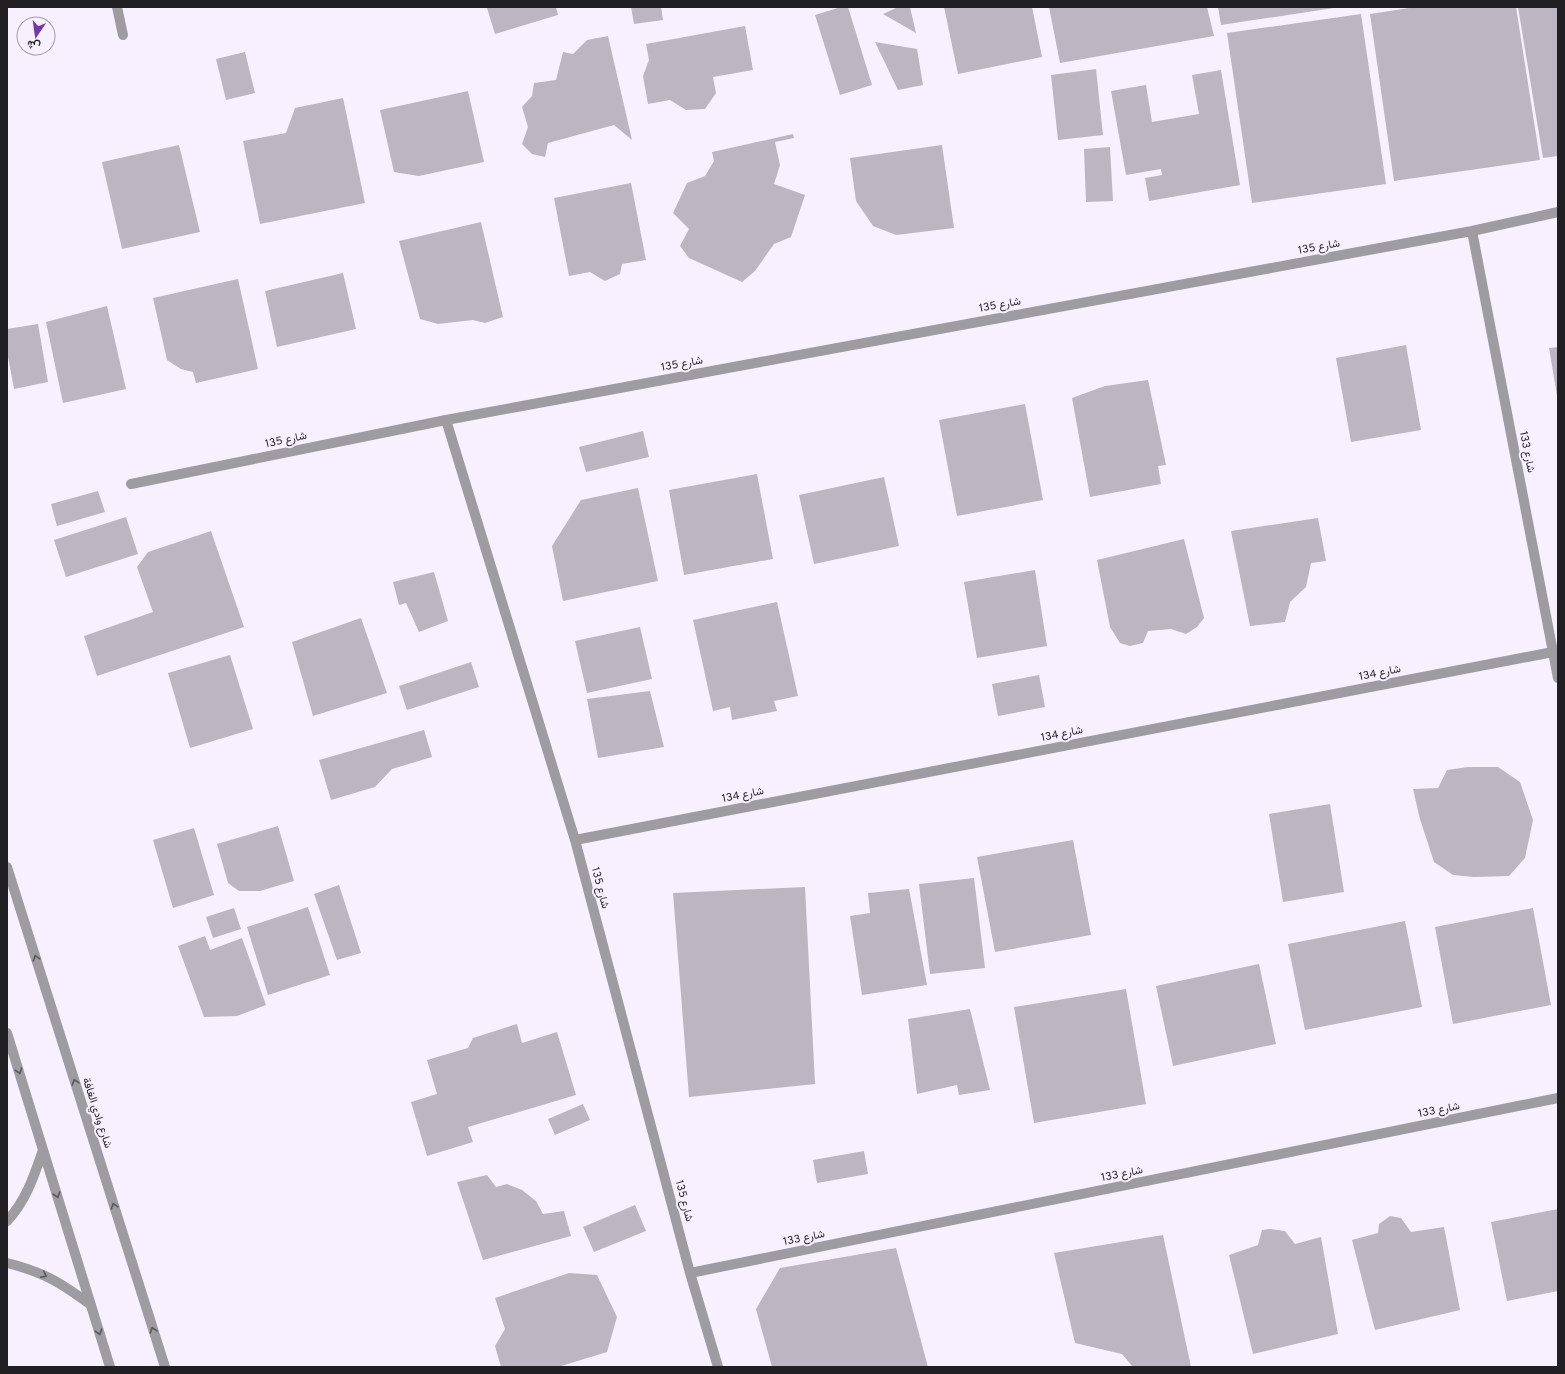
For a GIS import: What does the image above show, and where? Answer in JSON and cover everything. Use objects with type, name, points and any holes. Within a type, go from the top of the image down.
[{"type":"street","points":[[117,7],[123,35]]},
{"type":"street","name":"شارع 135","points":[[131,484],[446,420],[1472,231],[1558,212]]},
{"type":"street","name":"شارع 133","points":[[1472,231],[1558,678]]},
{"type":"street","name":"شارع 135","points":[[446,420],[575,840],[690,1273],[718,1367]]},
{"type":"street","name":"شارع 134","points":[[575,840],[1553,652]]},
{"type":"street","name":"شارع وادي الغافة","points":[[7,867],[165,1367]]},
{"type":"street","points":[[7,1033],[110,1367]]},
{"type":"street","name":"شارع 133","points":[[690,1273],[1558,1098]]},
{"type":"street","points":[[7,1221],[14,1213],[32,1183],[43,1150]]},
{"type":"street","points":[[7,1263],[32,1269],[63,1284],[91,1305]]},
{"type":"building","points":[[556,7],[558,15],[495,34],[487,8]]},
{"type":"building","points":[[631,7],[661,7],[663,20],[634,24]]},
{"type":"building","points":[[841,7],[848,7],[872,85],[840,95],[815,15]]},
{"type":"building","points":[[898,7],[910,7],[916,33],[883,14]]},
{"type":"building","points":[[944,7],[1032,7],[1042,57],[958,74]]},
{"type":"building","points":[[1049,7],[1207,7],[1214,36],[1060,63]]},
{"type":"building","points":[[1218,7],[1334,7],[1334,8],[1221,25]]},
{"type":"building","points":[[1416,7],[1516,7],[1540,160],[1394,181],[1370,14]]},
{"type":"building","points":[[1518,7],[1558,7],[1558,156],[1543,158]]},
{"type":"building","points":[[1361,14],[1386,184],[1252,203],[1227,33]]},
{"type":"building","points":[[745,26],[753,70],[713,77],[716,93],[705,109],[686,110],[670,100],[648,104],[643,76],[649,60],[646,44]]},
{"type":"building","points":[[608,36],[632,140],[614,125],[548,143],[545,157],[532,154],[522,144],[528,127],[522,107],[532,96],[534,83],[556,80],[563,52],[573,54],[587,40]]},
{"type":"building","points":[[875,42],[917,49],[923,85],[898,90]]},
{"type":"building","points":[[245,52],[255,93],[226,100],[216,59]]},
{"type":"building","points":[[1096,69],[1103,135],[1058,140],[1051,75]]},
{"type":"building","points":[[1221,70],[1240,185],[1149,201],[1145,178],[1162,175],[1161,169],[1126,175],[1111,91],[1146,85],[1152,122],[1199,114],[1192,75]]},
{"type":"building","points":[[468,91],[484,162],[419,176],[394,172],[380,110]]},
{"type":"building","points":[[343,98],[365,203],[260,224],[243,141],[286,133],[295,108]]},
{"type":"building","points":[[793,134],[794,138],[775,142],[780,165],[774,184],[805,195],[791,237],[774,244],[755,271],[742,282],[689,258],[680,246],[689,229],[673,213],[687,183],[705,176],[714,161],[712,152]]},
{"type":"building","points":[[179,145],[200,232],[122,249],[102,162]]},
{"type":"building","points":[[942,145],[954,228],[896,235],[873,226],[856,201],[850,158]]},
{"type":"building","points":[[1110,147],[1113,201],[1086,202],[1084,149]]},
{"type":"building","points":[[631,183],[646,260],[622,264],[620,274],[605,281],[590,272],[569,276],[554,198]]},
{"type":"building","points":[[481,222],[503,317],[485,323],[473,320],[438,324],[420,319],[399,241]]},
{"type":"building","points":[[343,273],[356,329],[277,347],[265,291]]},
{"type":"building","points":[[238,279],[258,369],[196,383],[193,372],[181,369],[167,360],[153,298]]},
{"type":"building","points":[[107,306],[126,389],[63,403],[46,322]]},
{"type":"building","points":[[38,324],[48,382],[14,389],[7,351],[7,329]]},
{"type":"building","points":[[1406,345],[1421,430],[1351,442],[1336,358]]},
{"type":"building","points":[[1558,347],[1558,396],[1557,396],[1549,348]]},
{"type":"building","points":[[1148,380],[1166,465],[1158,466],[1161,484],[1090,497],[1072,398],[1105,386]]},
{"type":"building","points":[[1025,404],[1043,500],[957,516],[939,420]]},
{"type":"building","points":[[643,431],[649,457],[586,472],[579,447]]},
{"type":"building","points":[[757,474],[773,559],[684,575],[669,490]]},
{"type":"building","points":[[884,477],[899,546],[814,564],[799,495]]},
{"type":"building","points":[[638,488],[658,581],[563,601],[552,546],[581,500]]},
{"type":"building","points":[[98,491],[105,512],[57,526],[51,504]]},
{"type":"building","points":[[126,517],[138,554],[66,577],[54,540]]},
{"type":"building","points":[[1318,518],[1326,561],[1311,563],[1306,587],[1290,602],[1285,622],[1250,626],[1231,531]]},
{"type":"building","points":[[211,531],[244,627],[97,676],[84,636],[153,612],[137,567],[148,552]]},
{"type":"building","points":[[1184,539],[1204,618],[1197,627],[1186,634],[1171,629],[1148,631],[1143,643],[1130,646],[1120,643],[1110,627],[1097,560]]},
{"type":"building","points":[[1035,570],[1047,646],[977,658],[964,582]]},
{"type":"building","points":[[434,572],[448,621],[419,632],[406,603],[399,605],[393,582]]},
{"type":"building","points":[[777,602],[798,696],[774,701],[777,711],[732,720],[730,707],[713,711],[693,620]]},
{"type":"building","points":[[361,618],[387,693],[313,716],[292,642]]},
{"type":"building","points":[[640,627],[652,679],[587,693],[575,641]]},
{"type":"building","points":[[230,655],[253,729],[190,748],[168,673]]},
{"type":"building","points":[[471,662],[479,687],[407,710],[399,686]]},
{"type":"building","points":[[1039,675],[1045,707],[998,716],[992,684]]},
{"type":"building","points":[[650,691],[664,747],[598,758],[587,699]]},
{"type":"building","points":[[424,730],[432,757],[392,769],[375,787],[331,800],[319,760]]},
{"type":"building","points":[[1468,767],[1498,767],[1520,782],[1533,820],[1525,858],[1509,876],[1474,877],[1453,875],[1434,862],[1420,819],[1413,789],[1438,788],[1447,770]]},
{"type":"building","points":[[1330,804],[1344,892],[1283,902],[1269,814]]},
{"type":"building","points":[[278,826],[294,881],[260,891],[239,891],[228,883],[217,844]]},
{"type":"building","points":[[194,828],[214,895],[173,908],[153,840]]},
{"type":"building","points":[[1073,840],[1091,935],[995,952],[977,857]]},
{"type":"building","points":[[974,878],[985,968],[930,974],[919,884]]},
{"type":"building","points":[[339,885],[361,953],[337,960],[314,894]]},
{"type":"building","points":[[805,887],[815,1084],[689,1097],[673,893]]},
{"type":"building","points":[[909,889],[927,985],[862,995],[850,916],[870,913],[868,893]]},
{"type":"building","points":[[308,907],[330,975],[268,995],[247,927]]},
{"type":"building","points":[[234,908],[241,929],[213,938],[206,917]]},
{"type":"building","points":[[1533,908],[1551,1005],[1453,1024],[1435,927]]},
{"type":"building","points":[[1405,921],[1422,1007],[1305,1030],[1288,944]]},
{"type":"building","points":[[205,936],[210,950],[242,938],[266,1005],[237,1016],[204,1017],[178,946]]},
{"type":"building","points":[[1259,964],[1276,1044],[1173,1066],[1156,986]]},
{"type":"building","points":[[1126,989],[1146,1104],[1034,1123],[1014,1007]]},
{"type":"building","points":[[970,1009],[990,1090],[959,1095],[957,1085],[917,1094],[908,1019]]},
{"type":"building","points":[[517,1024],[522,1043],[557,1032],[576,1095],[468,1127],[473,1142],[427,1156],[411,1102],[437,1094],[427,1060],[468,1048],[473,1038]]},
{"type":"building","points":[[583,1104],[590,1120],[555,1135],[548,1119]]},
{"type":"building","points":[[864,1151],[868,1174],[817,1183],[813,1160]]},
{"type":"building","points":[[487,1175],[496,1187],[507,1184],[522,1190],[536,1201],[543,1214],[564,1211],[571,1236],[483,1260],[457,1182]]},
{"type":"building","points":[[635,1205],[646,1231],[594,1252],[583,1227]]},
{"type":"building","points":[[1558,1209],[1558,1291],[1507,1301],[1491,1222]]},
{"type":"building","points":[[1390,1216],[1401,1218],[1411,1232],[1444,1227],[1460,1310],[1375,1330],[1352,1240],[1378,1233],[1379,1224]]},
{"type":"building","points":[[1270,1229],[1285,1231],[1295,1244],[1321,1237],[1338,1334],[1253,1354],[1229,1255],[1258,1245],[1262,1230]]},
{"type":"building","points":[[1163,1235],[1191,1367],[1133,1367],[1122,1354],[1075,1343],[1054,1253]]},
{"type":"building","points":[[896,1248],[928,1367],[772,1367],[756,1309],[780,1268]]},
{"type":"building","points":[[569,1273],[597,1275],[617,1317],[607,1352],[558,1367],[501,1367],[495,1346],[505,1329],[495,1298]]}]
